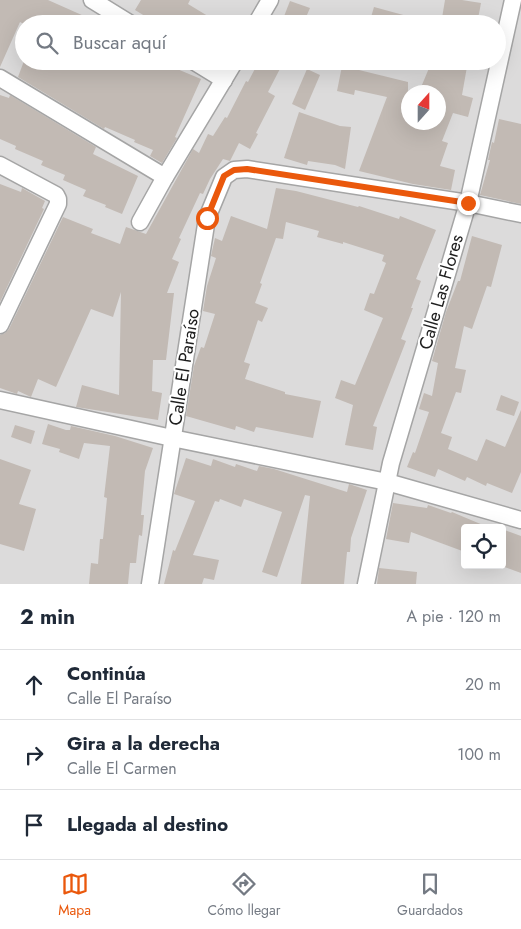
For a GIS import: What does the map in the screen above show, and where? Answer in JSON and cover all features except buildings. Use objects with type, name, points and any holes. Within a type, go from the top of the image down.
[{"type":"street","points":[[92,0],[116,15]]},
{"type":"street","points":[[261,15],[270,0]]},
{"type":"street","name":"Calle Las Flores","points":[[506,32],[513,0]]},
{"type":"street","points":[[208,70],[224,80]]},
{"type":"street","points":[[140,222],[230,70]]},
{"type":"street","name":"Calle Las Flores","points":[[366,584],[391,463],[468,203],[497,70]]},
{"type":"street","points":[[0,78],[165,177]]},
{"type":"street","points":[[0,165],[56,195],[58,199],[58,204],[0,325]]},
{"type":"street","name":"Calle El Paraíso","points":[[150,584],[207,218],[224,176],[234,170],[247,169],[468,203]]},
{"type":"street","points":[[468,203],[521,214]]},
{"type":"street","points":[[0,400],[172,438],[387,482],[521,520]]},
{"type":"shaded area","points":[[0,0],[521,0],[521,584],[0,584]]},
{"type":"route","points":[[207,218],[224,176],[234,170],[247,169],[468,203]]}]
